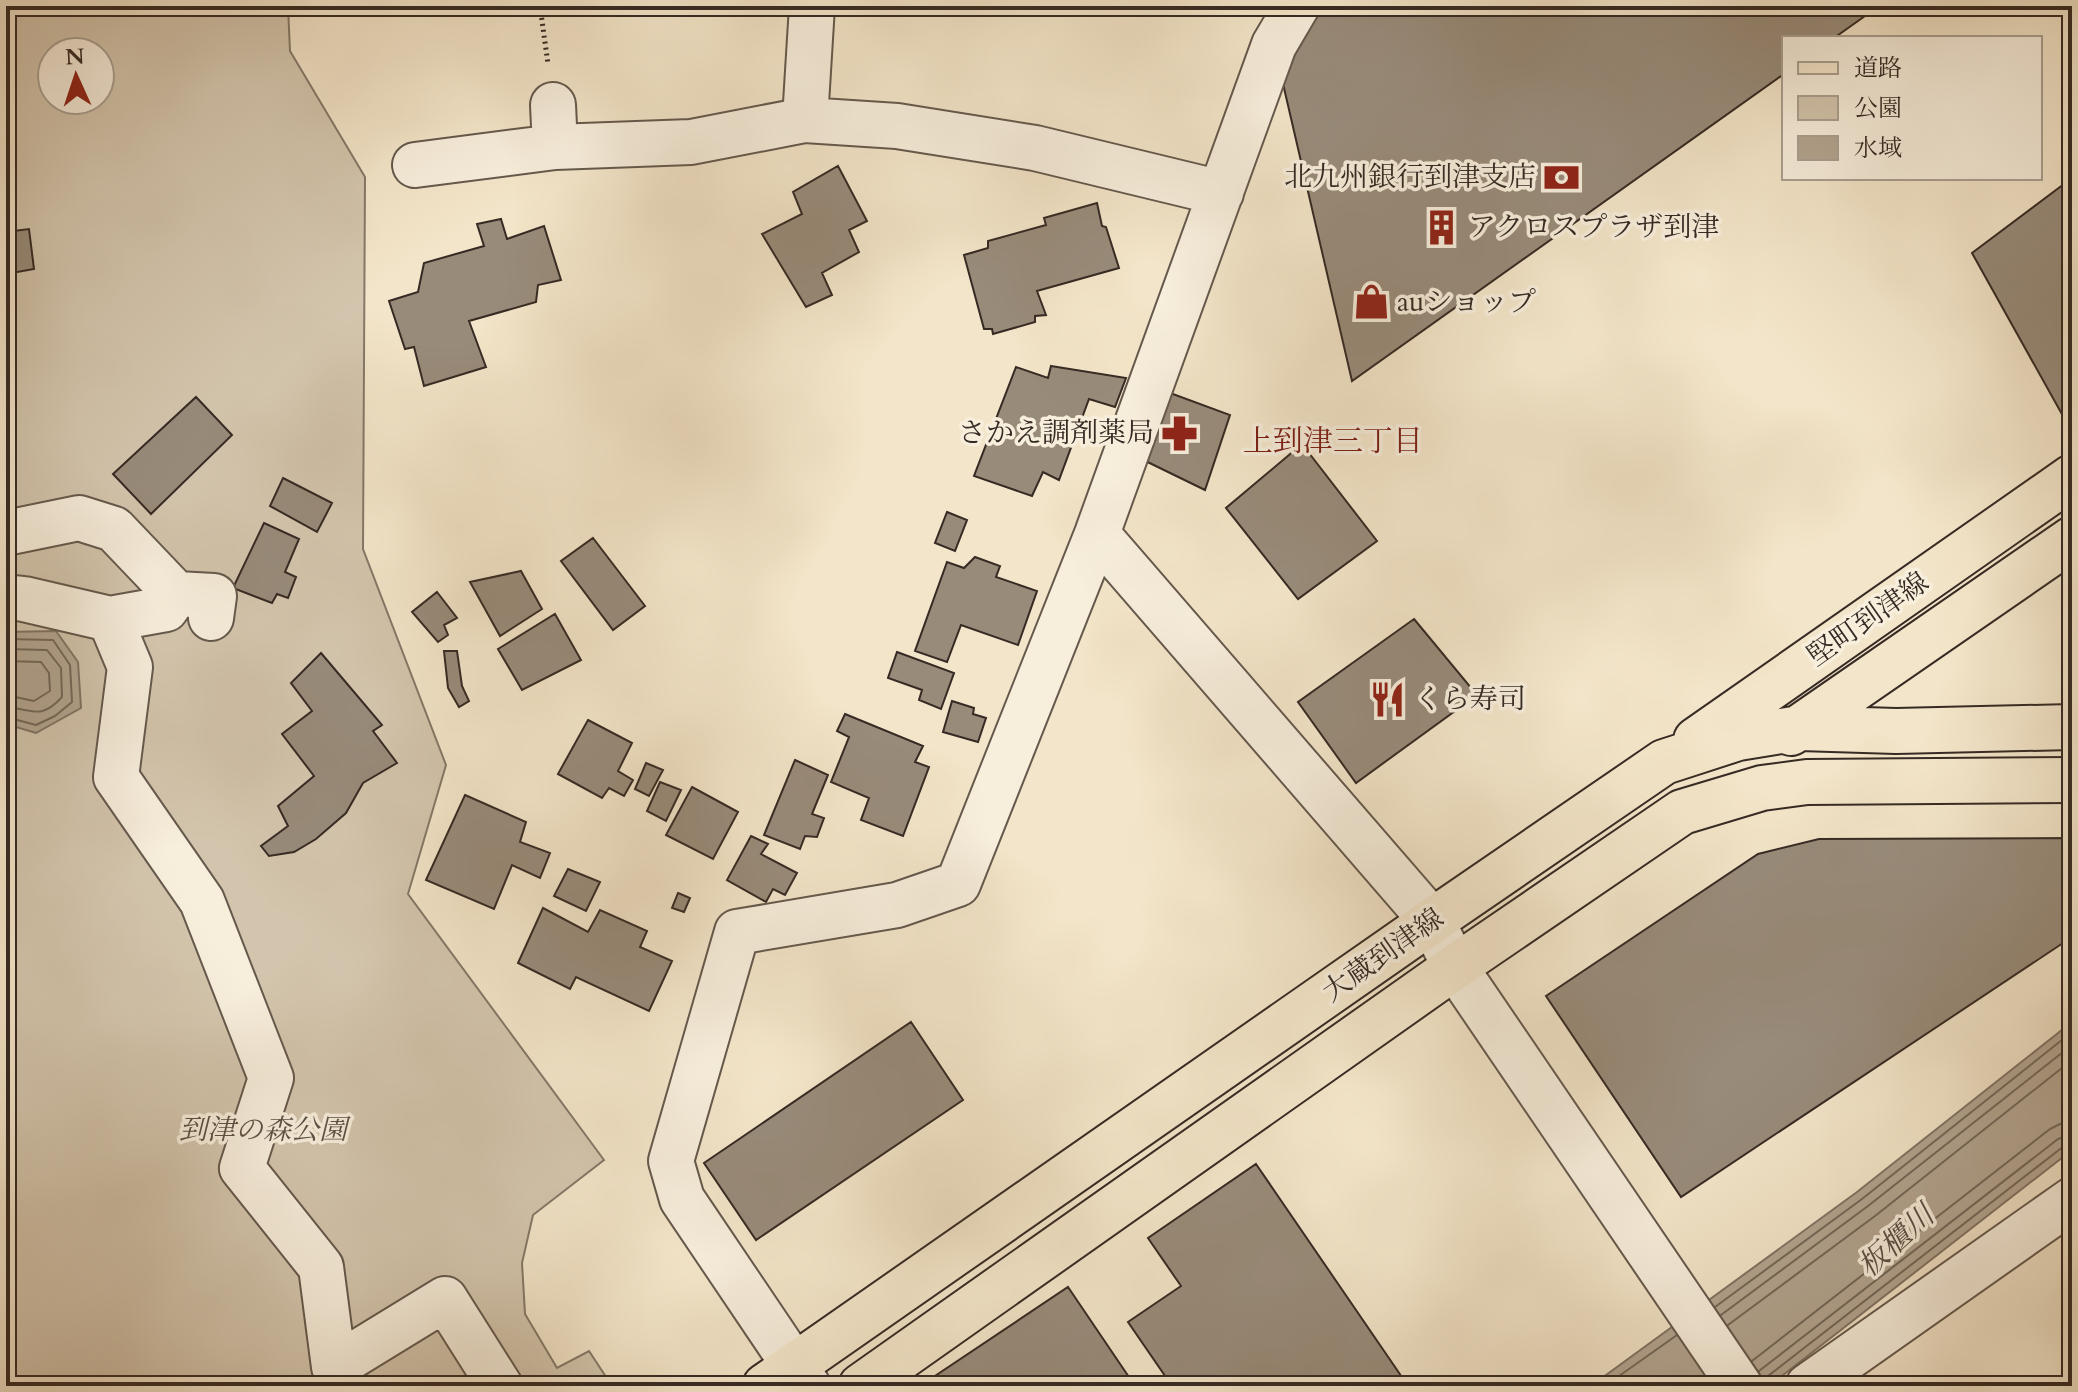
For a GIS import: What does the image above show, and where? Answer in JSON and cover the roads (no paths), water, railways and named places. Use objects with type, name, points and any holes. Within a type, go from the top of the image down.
[{"type":"main road","name":"堅町到津線","points":[[1664,762],[2072,477]]},
{"type":"main road","name":"堅町到津線","points":[[1682,812],[2072,539]]},
{"type":"main road","name":"大蔵到津線","points":[[789,1379],[1432,921],[1664,762],[1738,738],[1800,728],[1896,731],[2072,727]]},
{"type":"main road","name":"大蔵到津線","points":[[861,1386],[1455,967],[1682,812],[1762,788],[1807,782],[2072,780]]},
{"type":"street","points":[[805,120],[812,6]]},
{"type":"street","points":[[789,1379],[682,1199],[671,1161],[737,932],[897,905],[958,884],[1097,534],[1274,45],[1297,6]]},
{"type":"street","points":[[415,165],[554,126],[691,142],[805,120],[897,126],[1035,148],[1221,193]]},
{"type":"street","points":[[6,533],[79,518],[114,529],[176,594],[214,596],[211,618]]},
{"type":"street","points":[[1097,534],[1432,921],[1455,967],[1740,1386]]},
{"type":"street","points":[[6,597],[110,619],[166,609],[176,594]]},
{"type":"street","points":[[110,619],[130,667],[116,777],[202,901],[271,1078],[242,1168],[321,1267],[334,1367],[445,1299],[500,1386]]},
{"type":"street","points":[[1808,1386],[2072,1200]]},
{"type":"water","points":[[56,631],[78,662],[81,708],[36,733],[6,724],[6,632]]},
{"type":"water","name":"板櫃川","points":[[2072,1022],[2072,1150],[1769,1386],[1591,1386],[1857,1192]]},
{"type":"place","name":"北九州銀行到津支店","points":[[1562,177]]},
{"type":"place","name":"アクロスプラザ到津","points":[[1442,227]]},
{"type":"place","name":"auショップ","points":[[1371,302]]},
{"type":"place","name":"さかえ調剤薬局","points":[[1180,433]]},
{"type":"place","name":"くら寿司","points":[[1388,699]]},
{"type":"district","name":"上到津三丁目","points":[[1333,441]]},
{"type":"park label","name":"到津の森公園","points":[[263,1130]]}]
